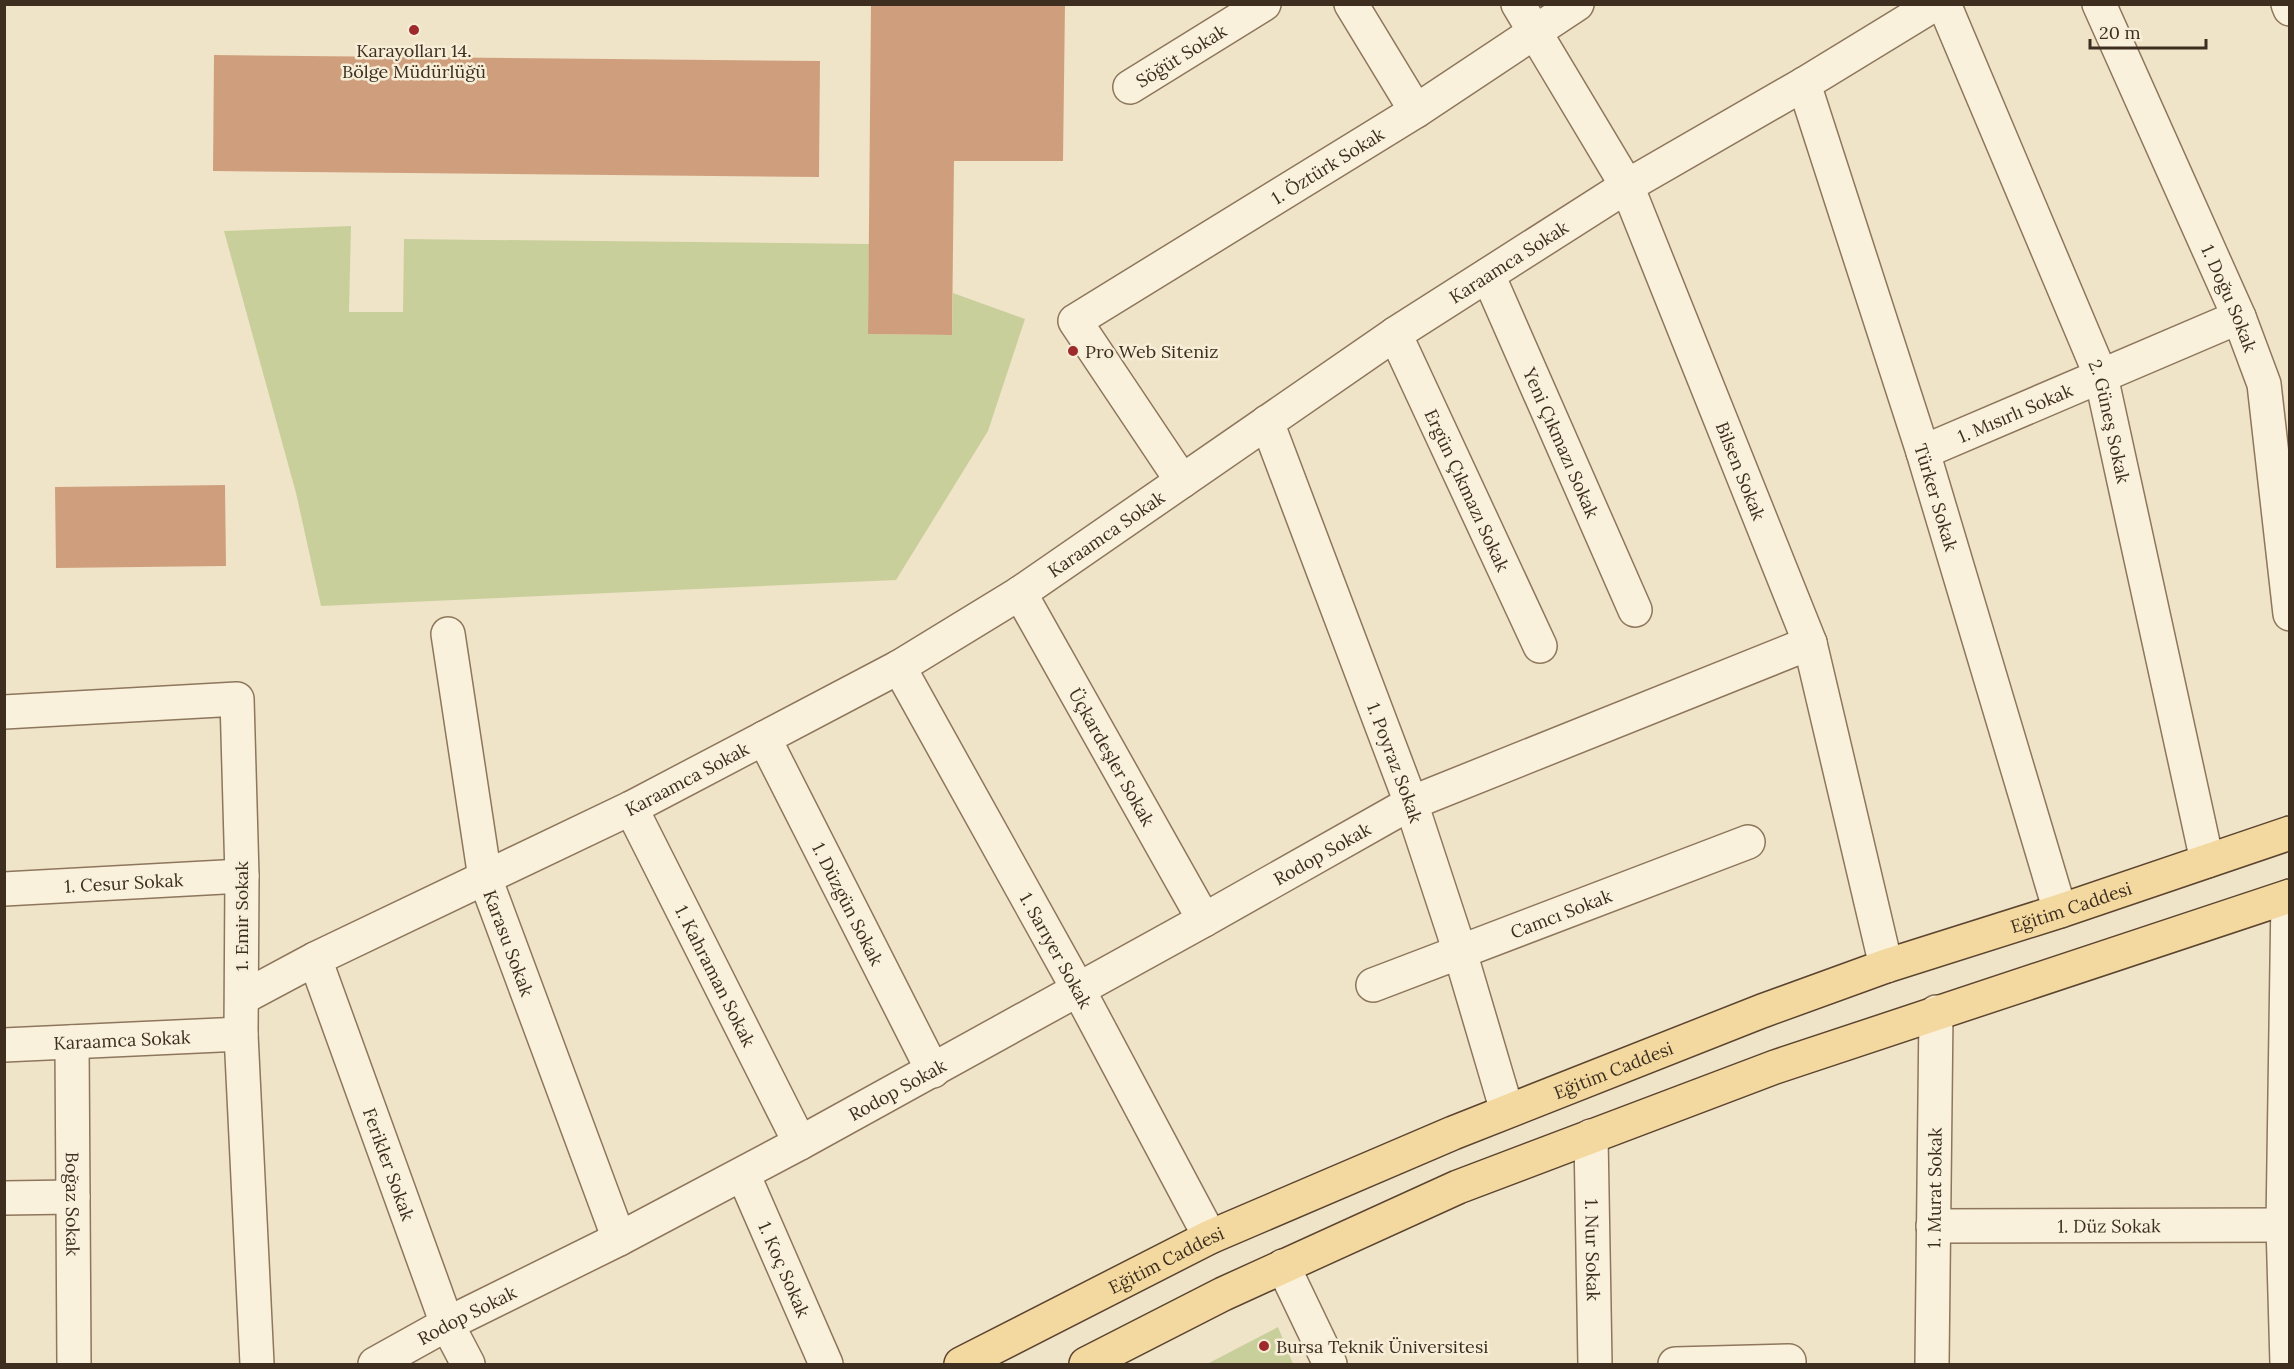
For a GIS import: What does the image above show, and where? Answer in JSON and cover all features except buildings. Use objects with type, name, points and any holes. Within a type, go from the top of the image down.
[{"type":"main road","name":"Eğitim Caddesi","points":[[961,1365],[1210,1236],[1508,1111],[1762,1011],[1886,966],[2060,911],[2289,833]]},
{"type":"main road","points":[[1086,1365],[1222,1294],[1458,1187],[1775,1067],[2289,897]]},
{"type":"street","name":"Söğüt Sokak","points":[[1130,87],[1264,4]]},
{"type":"street","points":[[1351,4],[1416,111]]},
{"type":"street","name":"1. Öztürk Sokak","points":[[1182,481],[1075,321],[1416,111],[1526,18],[1577,4]]},
{"type":"street","name":"Karaamca Sokak","points":[[242,998],[315,959],[631,808],[898,667],[1020,593],[1395,333],[1627,186],[1804,84],[1935,4]]},
{"type":"street","name":"2. Güneş Sokak","points":[[1944,4],[2101,376],[2207,861]]},
{"type":"street","name":"1. Doğu Sokak","points":[[2099,4],[2239,317],[2264,384],[2289,614]]},
{"type":"street","points":[[2288,4],[2289,9]]},
{"type":"street","name":"Bilsen Sokak","points":[[1526,18],[1627,186],[1810,643],[1886,966]]},
{"type":"street","name":"Türker Sokak","points":[[1804,84],[1923,452],[2060,911]]},
{"type":"street","name":"Yeni Çıkmazı Sokak","points":[[1488,275],[1635,610]]},
{"type":"street","name":"1. Mısırlı Sokak","points":[[1923,452],[2239,317]]},
{"type":"street","name":"Ergün Çıkmazı Sokak","points":[[1395,333],[1540,646]]},
{"type":"street","name":"1. Poyraz Sokak","points":[[1267,422],[1411,802],[1460,952],[1508,1111]]},
{"type":"street","name":"Üçkardeşler Sokak","points":[[1020,593],[1204,920]]},
{"type":"street","name":"Karasu Sokak","points":[[448,634],[485,878],[620,1239]]},
{"type":"street","name":"Rodop Sokak","points":[[375,1365],[447,1324],[620,1239],[933,1071],[1411,802],[1810,643]]},
{"type":"street","name":"1. Sarıyer Sokak","points":[[898,667],[1078,989],[1210,1236]]},
{"type":"street","name":"1. Emir Sokak","points":[[4,712],[237,699],[242,876],[241,1034],[257,1365]]},
{"type":"street","name":"1. Düzgün Sokak","points":[[764,738],[933,1071]]},
{"type":"street","name":"1. Kahraman Sokak","points":[[631,808],[800,1143]]},
{"type":"street","name":"Camcı Sokak","points":[[1373,986],[1748,842]]},
{"type":"street","name":"1. Cesur Sokak","points":[[4,889],[242,876]]},
{"type":"street","points":[[2287,1365],[2283,1225],[2287,1170],[2289,897]]},
{"type":"street","name":"Ferikler Sokak","points":[[315,959],[447,1324],[468,1365]]},
{"type":"street","name":"1. Murat Sokak","points":[[1932,1365],[1936,1012]]},
{"type":"street","name":"Karaamca Sokak","points":[[4,1045],[241,1034]]},
{"type":"street","name":"Boğaz Sokak","points":[[72,1042],[74,1365]]},
{"type":"street","name":"1. Nur Sokak","points":[[1591,1136],[1595,1365]]},
{"type":"street","name":"1. Koç Sokak","points":[[743,1174],[826,1365]]},
{"type":"street","points":[[4,1198],[73,1197]]},
{"type":"street","name":"1. Düz Sokak","points":[[1933,1226],[2283,1225]]},
{"type":"street","points":[[1283,1266],[1330,1365]]},
{"type":"street","points":[[1676,1365],[1790,1361],[1790,1365]]},
{"type":"green space","points":[[351,226],[349,312],[403,312],[404,239],[869,244],[868,334],[952,335],[953,293],[1025,319],[988,431],[896,580],[321,606],[296,493],[224,231]]},
{"type":"green space","name":"Bursa Teknik Üniversitesi","points":[[1278,1327],[1293,1364],[1207,1364]]},
{"type":"place","name":"Karayolları 14. Bölge Müdürlüğü","points":[[414,30]]},
{"type":"place","name":"Pro Web Siteniz","points":[[1073,351]]},
{"type":"place","name":"Bursa Teknik Üniversitesi","points":[[1264,1346]]}]
